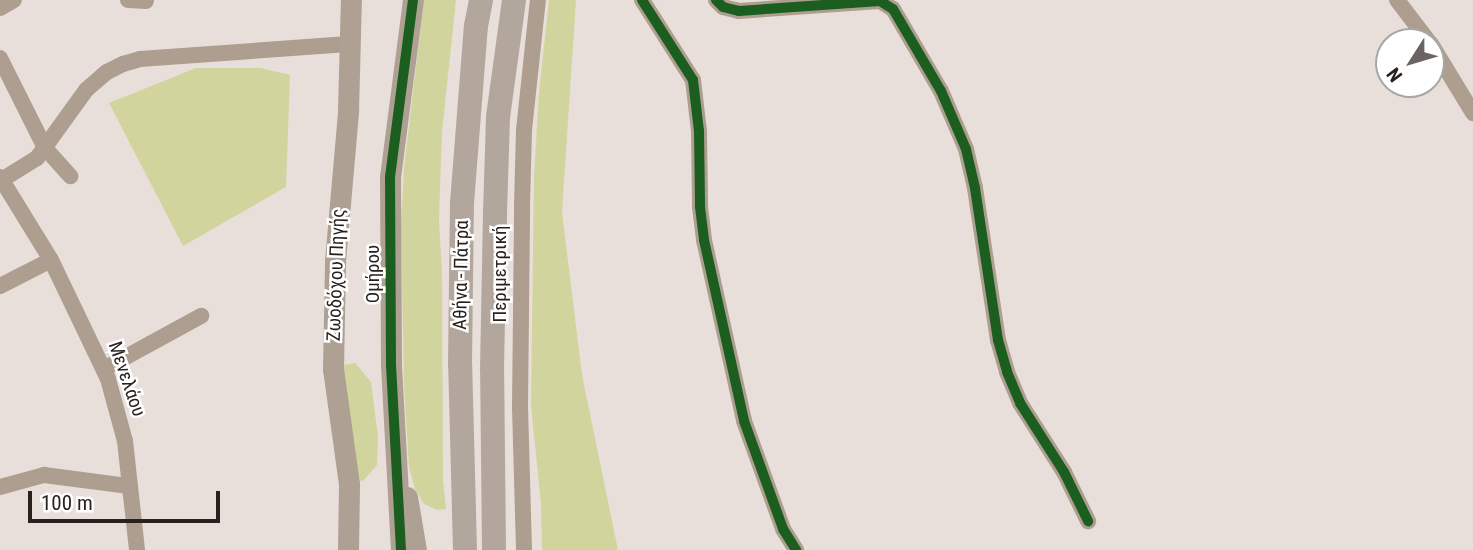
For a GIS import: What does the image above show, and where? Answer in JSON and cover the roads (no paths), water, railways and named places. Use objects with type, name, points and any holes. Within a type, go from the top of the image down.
[{"type":"highway","name":"Αθήνα - Πάτρα","points":[[466,550],[460,339],[462,203],[476,26],[481,0]]},
{"type":"highway","name":"Αθήνα - Πάτρα","points":[[495,550],[492,370],[498,117],[514,0]]},
{"type":"main road","name":"Ζωοδόχου Πηγής","points":[[348,550],[349,484],[333,369],[336,235],[351,44],[351,0]]},
{"type":"main road","name":"Ομήρου","points":[[401,550],[391,364],[390,177],[412,0]]},
{"type":"main road","name":"Ομήρου","points":[[395,437],[416,550]]},
{"type":"street","points":[[0,8],[15,0]]},
{"type":"street","points":[[128,0],[146,1]]},
{"type":"street","name":"Περιμετρική","points":[[524,550],[520,408],[522,182],[524,130],[538,0]]},
{"type":"street","points":[[642,0],[693,80],[699,131],[700,207],[704,240],[744,421],[783,529],[796,550]]},
{"type":"street","points":[[716,0],[723,7],[739,11],[880,1],[893,9],[941,90],[966,149],[975,188],[998,340],[1007,372],[1020,403],[1064,472],[1088,521]]},
{"type":"street","points":[[1397,0],[1418,28]]},
{"type":"street","points":[[1,179],[30,163],[46,148],[86,90],[107,72],[123,64],[141,59],[316,44],[351,44]]},
{"type":"street","points":[[0,58],[46,148],[71,176]]},
{"type":"street","points":[[1445,67],[1473,113]]},
{"type":"street","name":"Μενελάου","points":[[1,179],[51,260],[104,369],[125,441],[137,550]]},
{"type":"street","points":[[0,286],[51,260]]},
{"type":"street","points":[[104,369],[201,316]]},
{"type":"street","points":[[0,487],[44,475],[129,486]]}]
